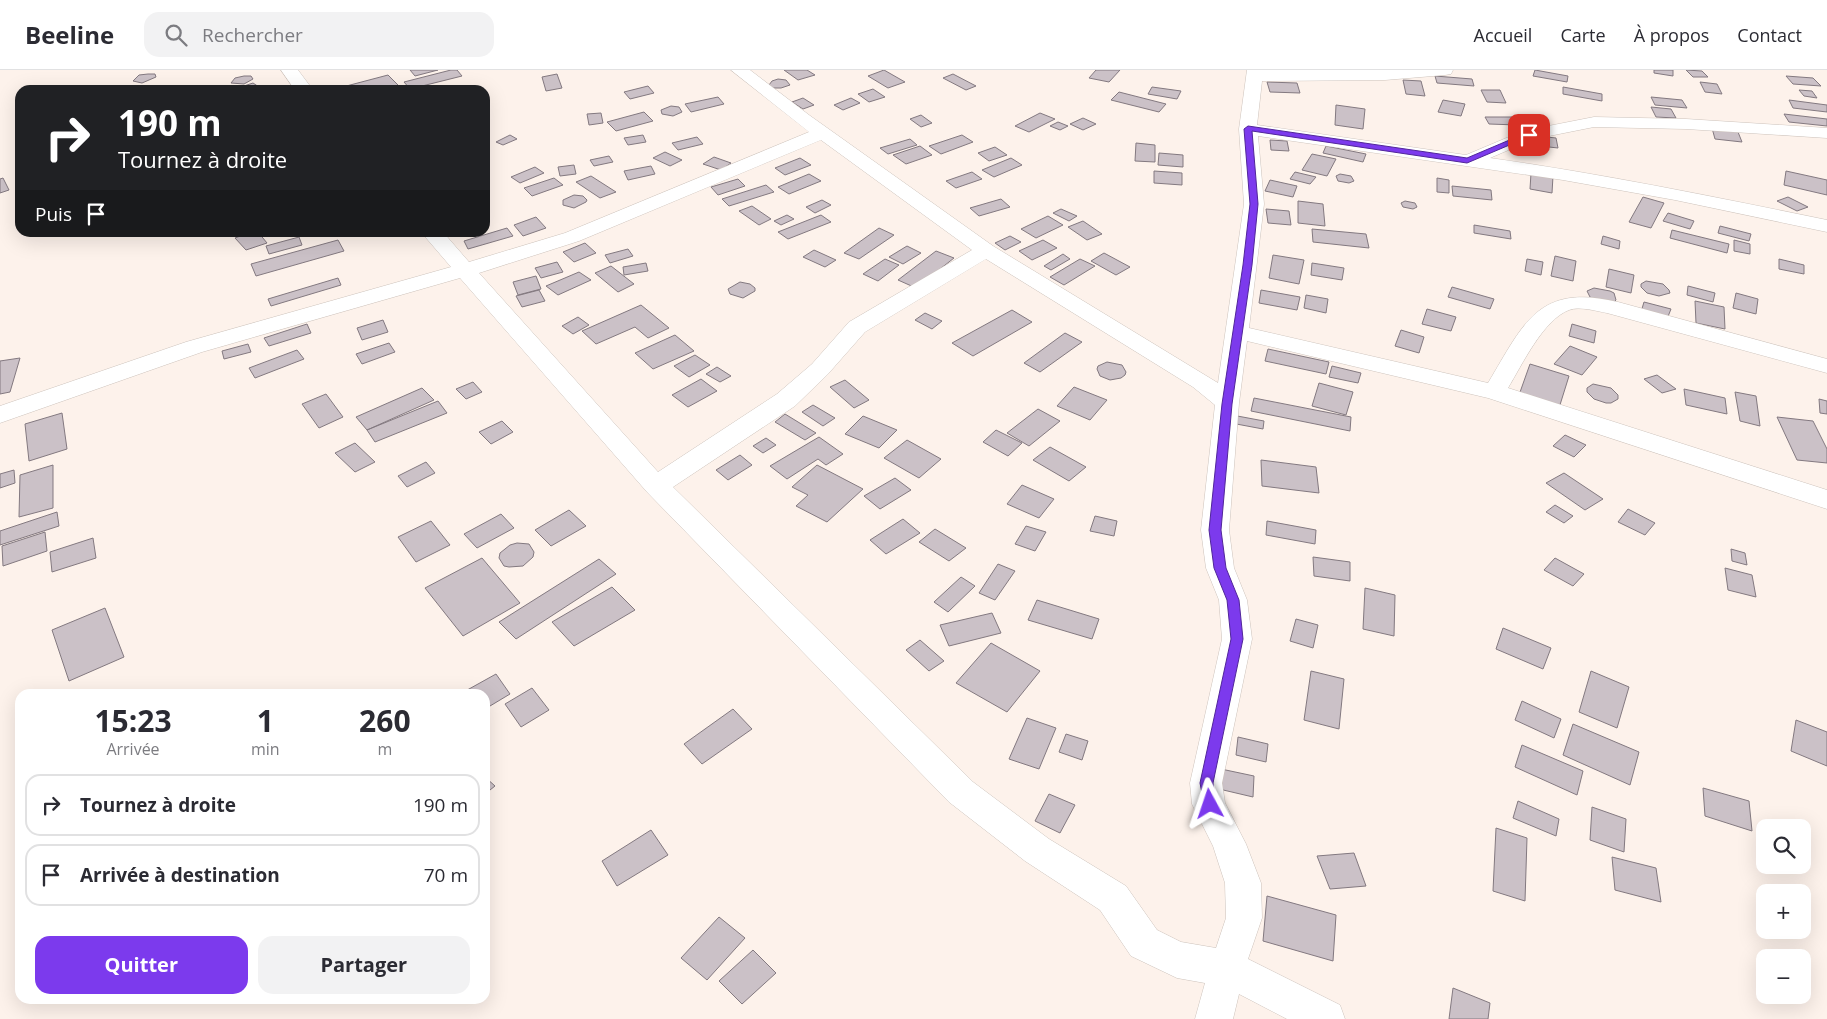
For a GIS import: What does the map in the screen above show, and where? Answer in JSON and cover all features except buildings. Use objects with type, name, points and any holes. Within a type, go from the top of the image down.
[{"type":"street","points":[[289,70],[300,85]]},
{"type":"street","points":[[739,70],[986,250],[1201,382],[1227,404]]},
{"type":"street","points":[[1214,1019],[1227,968],[1244,918],[1243,883],[1229,844],[1210,804],[1206,783],[1237,639],[1233,600],[1220,568],[1215,530],[1227,404],[1254,204],[1248,129],[1255,73],[1385,75],[1445,70]]},
{"type":"street","points":[[1467,160],[1529,135],[1594,122],[1686,124],[1827,133]]},
{"type":"street","points":[[1248,129],[1563,174],[1675,194],[1827,226]]},
{"type":"street","points":[[0,415],[194,347],[464,270],[572,237],[823,133]]},
{"type":"street","points":[[435,237],[656,486],[960,792],[1037,850],[1113,898],[1144,943],[1177,960],[1227,968],[1326,1019]]},
{"type":"street","points":[[656,486],[786,400],[820,369],[857,327],[986,250]]},
{"type":"street","points":[[1494,392],[1543,317],[1560,306],[1580,302],[1610,307],[1827,366]]},
{"type":"street","points":[[1237,332],[1494,392],[1827,500]]},
{"type":"route","points":[[1210,804],[1206,783],[1237,639],[1233,600],[1220,568],[1215,530],[1227,404],[1254,204],[1248,129],[1467,160],[1529,135]]}]
